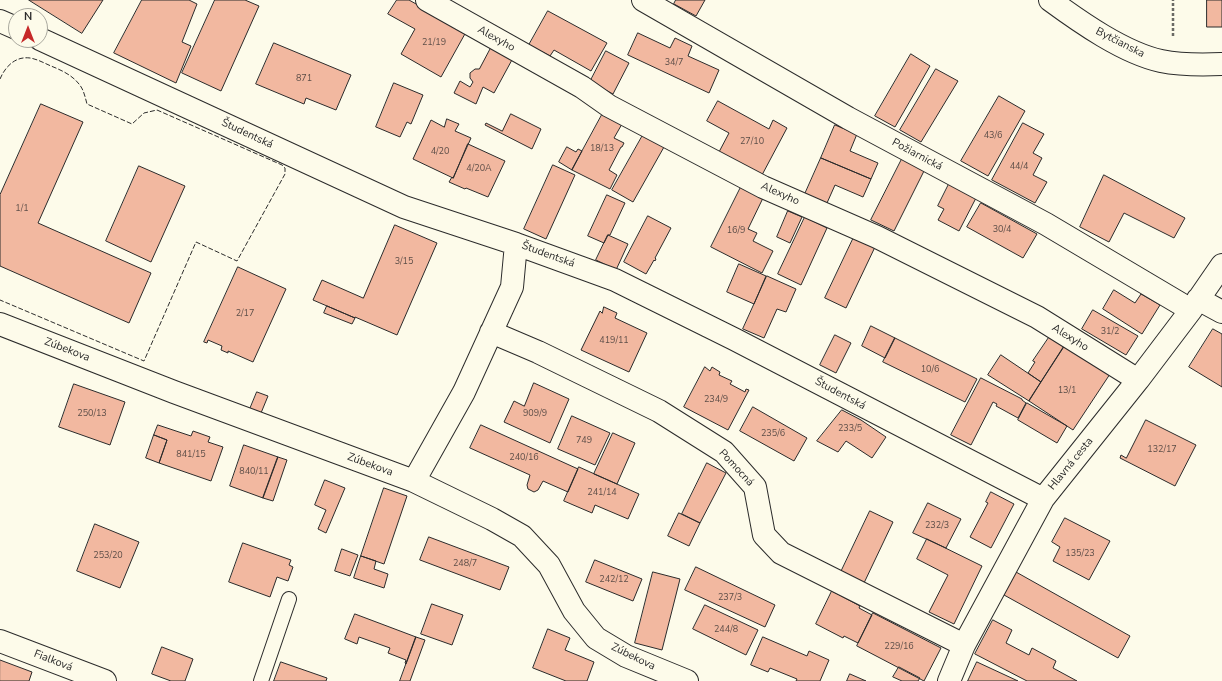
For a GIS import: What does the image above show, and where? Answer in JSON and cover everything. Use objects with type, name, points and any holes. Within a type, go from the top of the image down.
[{"type":"street","name":"Alexyho","points":[[427,0],[582,87],[609,106],[763,187],[877,237],[1038,317],[1138,380]]},
{"type":"street","name":"Požiarnická","points":[[643,0],[848,118],[1194,304],[1222,312]]},
{"type":"street","name":"Bytčianska","points":[[1050,0],[1107,38],[1140,54],[1181,64],[1222,64]]},
{"type":"street","name":"Študentská","points":[[48,43],[404,206],[516,244],[615,280],[734,339],[1043,499]]},
{"type":"street","points":[[414,481],[464,392],[512,287],[516,244]]},
{"type":"street","name":"Hlavná cesta","points":[[949,681],[964,645],[1043,499],[1138,380],[1222,265]]},
{"type":"street","name":"Zúbekova","points":[[0,324],[174,392],[414,481],[492,519],[522,536],[549,565],[574,611],[596,638],[626,656],[687,681]]},
{"type":"street","name":"Pomocná","points":[[491,332],[538,352],[659,411],[724,452],[755,487],[764,535],[781,553],[964,645]]},
{"type":"street","name":"Fialková","points":[[0,641],[105,681]]},
{"type":"lane","points":[[261,681],[289,599]]},
{"type":"path","points":[[1173,0],[1173,62]]},
{"type":"building","points":[[29,0],[103,0],[82,33],[48,12],[48,8],[42,8]]},
{"type":"building","points":[[142,0],[189,0],[197,4],[182,42],[191,46],[176,83],[114,53]]},
{"type":"building","points":[[215,0],[245,0],[259,6],[221,91],[182,73]]},
{"type":"building","points":[[397,0],[409,0],[466,32],[441,77],[401,54],[415,29],[388,14]]},
{"type":"building","points":[[676,0],[705,0],[696,16],[674,4]]},
{"type":"building","points":[[1207,0],[1222,0],[1222,27],[1207,27]]},
{"type":"building","points":[[548,11],[607,43],[591,71],[554,50],[550,56],[529,45]]},
{"type":"building","points":[[638,33],[670,48],[675,38],[692,46],[688,56],[719,70],[709,93],[628,55]]},
{"type":"building","points":[[274,43],[351,75],[336,110],[306,98],[304,104],[256,84]]},
{"type":"building","points":[[492,46],[513,58],[494,93],[483,87],[476,104],[454,93],[460,81],[470,87],[473,82],[470,78],[470,73],[475,69],[479,69]]},
{"type":"building","points":[[606,51],[629,63],[613,94],[590,82]]},
{"type":"building","points":[[911,54],[930,66],[895,127],[875,116]]},
{"type":"building","points":[[936,69],[958,81],[921,142],[900,130]]},
{"type":"building","points":[[394,83],[423,95],[411,124],[407,122],[400,137],[376,127]]},
{"type":"building","points":[[999,96],[1025,111],[988,176],[961,161]]},
{"type":"building","points":[[718,101],[769,129],[773,120],[787,128],[762,175],[719,152],[729,133],[707,121]]},
{"type":"building","points":[[41,104],[83,122],[38,223],[151,273],[129,323],[0,266],[0,195]]},
{"type":"building","points":[[603,113],[622,124],[614,138],[624,143],[609,170],[617,175],[610,189],[572,170]]},
{"type":"building","points":[[511,114],[541,129],[532,149],[485,125],[486,123],[502,131]]},
{"type":"building","points":[[447,119],[459,124],[455,131],[471,138],[453,178],[413,159],[431,120],[444,127]]},
{"type":"building","points":[[1023,123],[1044,134],[1033,153],[1042,158],[1033,175],[1047,182],[1035,203],[992,180]]},
{"type":"building","points":[[835,125],[857,134],[850,151],[878,163],[871,179],[821,158]]},
{"type":"building","points":[[643,135],[664,147],[633,202],[612,190]]},
{"type":"building","points":[[468,144],[505,161],[488,197],[449,182],[452,177],[453,178]]},
{"type":"building","points":[[567,147],[576,152],[578,149],[582,151],[572,170],[559,162]]},
{"type":"building","points":[[903,157],[925,169],[894,231],[871,220]]},
{"type":"building","points":[[821,158],[871,179],[863,197],[835,185],[827,203],[805,194]]},
{"type":"building","points":[[553,165],[575,175],[546,239],[524,229]]},
{"type":"building","points":[[139,166],[185,186],[151,262],[106,241]]},
{"type":"building","points":[[1104,175],[1185,218],[1174,238],[1124,213],[1109,242],[1080,227]]},
{"type":"building","points":[[949,184],[976,198],[959,231],[938,220],[944,209],[938,206]]},
{"type":"building","points":[[741,187],[763,198],[748,229],[757,233],[753,241],[773,251],[762,273],[711,247]]},
{"type":"building","points":[[607,195],[625,203],[610,235],[608,235],[604,243],[588,236]]},
{"type":"building","points":[[981,203],[1037,234],[1023,258],[967,227]]},
{"type":"building","points":[[788,211],[802,217],[790,243],[777,237]]},
{"type":"building","points":[[648,216],[671,228],[655,258],[655,261],[654,260],[646,274],[624,262]]},
{"type":"building","points":[[805,217],[827,228],[801,285],[778,274]]},
{"type":"building","points":[[395,225],[437,243],[397,335],[313,300],[322,280],[363,298]]},
{"type":"building","points":[[608,235],[628,244],[616,270],[596,260]]},
{"type":"building","points":[[854,237],[875,247],[846,308],[825,298]]},
{"type":"building","points":[[739,264],[766,276],[754,304],[727,292]]},
{"type":"building","points":[[238,267],[286,289],[253,362],[228,351],[228,353],[221,350],[222,346],[208,340],[207,343],[204,342]]},
{"type":"building","points":[[767,276],[796,289],[786,312],[777,309],[764,338],[743,329]]},
{"type":"building","points":[[1114,290],[1135,303],[1141,294],[1160,305],[1142,334],[1103,309]]},
{"type":"building","points":[[327,306],[355,318],[352,324],[324,313]]},
{"type":"building","points":[[604,307],[617,313],[615,318],[647,333],[629,372],[581,350],[600,311],[602,313]]},
{"type":"building","points":[[1093,310],[1138,336],[1126,355],[1082,329]]},
{"type":"building","points":[[871,326],[895,338],[885,358],[862,346]]},
{"type":"building","points":[[1213,329],[1222,334],[1222,387],[1189,367]]},
{"type":"building","points":[[835,335],[851,343],[836,373],[820,365]]},
{"type":"building","points":[[1050,336],[1065,345],[1041,382],[1028,373],[1035,362],[1033,361]]},
{"type":"building","points":[[895,338],[977,379],[965,402],[883,362]]},
{"type":"building","points":[[1065,345],[1110,374],[1073,430],[1029,401]]},
{"type":"building","points":[[1001,355],[1041,382],[1029,401],[988,375]]},
{"type":"building","points":[[705,367],[710,371],[712,367],[720,372],[719,375],[732,381],[730,384],[745,392],[746,389],[749,390],[728,430],[684,407]]},
{"type":"building","points":[[981,378],[1022,399],[1026,403],[1018,418],[996,406],[997,404],[993,402],[971,445],[951,435]]},
{"type":"building","points":[[534,383],[569,399],[550,443],[504,422],[514,401],[524,406]]},
{"type":"building","points":[[74,384],[125,402],[110,445],[59,427]]},
{"type":"building","points":[[257,392],[268,396],[261,413],[250,409]]},
{"type":"building","points":[[1027,403],[1067,426],[1057,443],[1018,420]]},
{"type":"building","points":[[753,407],[807,438],[794,461],[740,431]]},
{"type":"building","points":[[842,410],[861,420],[886,437],[872,458],[846,441],[838,452],[817,441]]},
{"type":"building","points":[[572,416],[610,433],[595,465],[558,449]]},
{"type":"building","points":[[1146,420],[1196,445],[1175,486],[1120,458],[1121,455],[1126,458]]},
{"type":"building","points":[[158,425],[191,436],[193,431],[210,437],[208,442],[223,447],[211,481],[159,463],[167,440],[154,435]]},
{"type":"building","points":[[481,425],[578,469],[568,492],[543,481],[538,490],[534,492],[528,489],[527,485],[530,475],[470,448]]},
{"type":"building","points":[[613,433],[635,443],[617,484],[594,474]]},
{"type":"building","points":[[154,435],[167,440],[159,463],[146,458]]},
{"type":"building","points":[[244,445],[278,457],[263,498],[230,486]]},
{"type":"building","points":[[278,457],[287,460],[273,501],[263,498]]},
{"type":"building","points":[[707,463],[726,473],[700,523],[682,514]]},
{"type":"building","points":[[579,467],[639,494],[628,519],[595,505],[592,513],[564,501]]},
{"type":"building","points":[[325,480],[345,488],[326,533],[318,529],[326,510],[315,505]]},
{"type":"building","points":[[384,488],[407,496],[384,564],[361,556]]},
{"type":"building","points":[[991,492],[1014,504],[991,548],[970,537],[988,503],[986,502]]},
{"type":"building","points":[[928,503],[961,519],[946,548],[913,533]]},
{"type":"building","points":[[870,511],[893,522],[864,583],[841,572]]},
{"type":"building","points":[[679,513],[700,523],[689,546],[668,536]]},
{"type":"building","points":[[1065,518],[1110,541],[1089,580],[1053,561],[1060,547],[1052,542]]},
{"type":"building","points":[[95,524],[139,542],[120,588],[77,571]]},
{"type":"building","points":[[429,537],[509,567],[500,590],[420,560]]},
{"type":"building","points":[[927,539],[982,566],[954,624],[929,612],[948,575],[917,559]]},
{"type":"building","points":[[243,543],[291,560],[289,565],[293,567],[288,581],[277,577],[270,597],[229,582]]},
{"type":"building","points":[[342,549],[358,555],[350,576],[335,571]]},
{"type":"building","points":[[361,556],[376,561],[374,569],[388,574],[384,588],[354,578]]},
{"type":"building","points":[[595,560],[642,579],[633,601],[586,582]]},
{"type":"building","points":[[696,567],[775,605],[765,627],[685,590]]},
{"type":"building","points":[[653,572],[680,579],[662,650],[635,643]]},
{"type":"building","points":[[1016,572],[1130,636],[1118,658],[1004,595]]},
{"type":"building","points":[[832,591],[860,606],[859,608],[872,615],[858,643],[844,636],[843,638],[816,624]]},
{"type":"building","points":[[432,604],[463,615],[452,645],[421,634]]},
{"type":"building","points":[[705,605],[758,630],[746,655],[693,629]]},
{"type":"building","points":[[873,613],[941,648],[924,681],[857,646]]},
{"type":"building","points":[[355,614],[416,637],[406,664],[406,660],[388,653],[390,648],[359,637],[357,644],[345,639]]},
{"type":"building","points":[[993,620],[1012,630],[1006,643],[1029,655],[1032,648],[1056,661],[1053,668],[1077,681],[1027,681],[975,654]]},
{"type":"building","points":[[548,629],[570,638],[565,650],[594,662],[587,681],[566,681],[533,668]]},
{"type":"building","points":[[416,637],[425,640],[410,681],[400,681]]},
{"type":"building","points":[[763,637],[807,656],[809,651],[829,660],[820,681],[796,681],[797,679],[770,668],[768,672],[751,665]]},
{"type":"building","points":[[162,647],[193,659],[185,681],[171,681],[152,674]]},
{"type":"building","points":[[0,660],[32,672],[29,681],[0,681]]},
{"type":"building","points":[[281,662],[327,678],[326,681],[274,681]]},
{"type":"building","points":[[977,662],[1018,681],[968,681]]},
{"type":"building","points":[[899,667],[920,678],[918,681],[902,681],[893,677]]},
{"type":"building","points":[[850,674],[866,681],[847,681]]},
{"type":"fence","points":[[0,79],[11,63],[25,58],[35,59],[70,75],[82,89],[87,104],[132,124],[144,113],[157,110],[282,165],[285,168],[285,174],[237,261],[196,242],[144,361],[0,300]]}]
